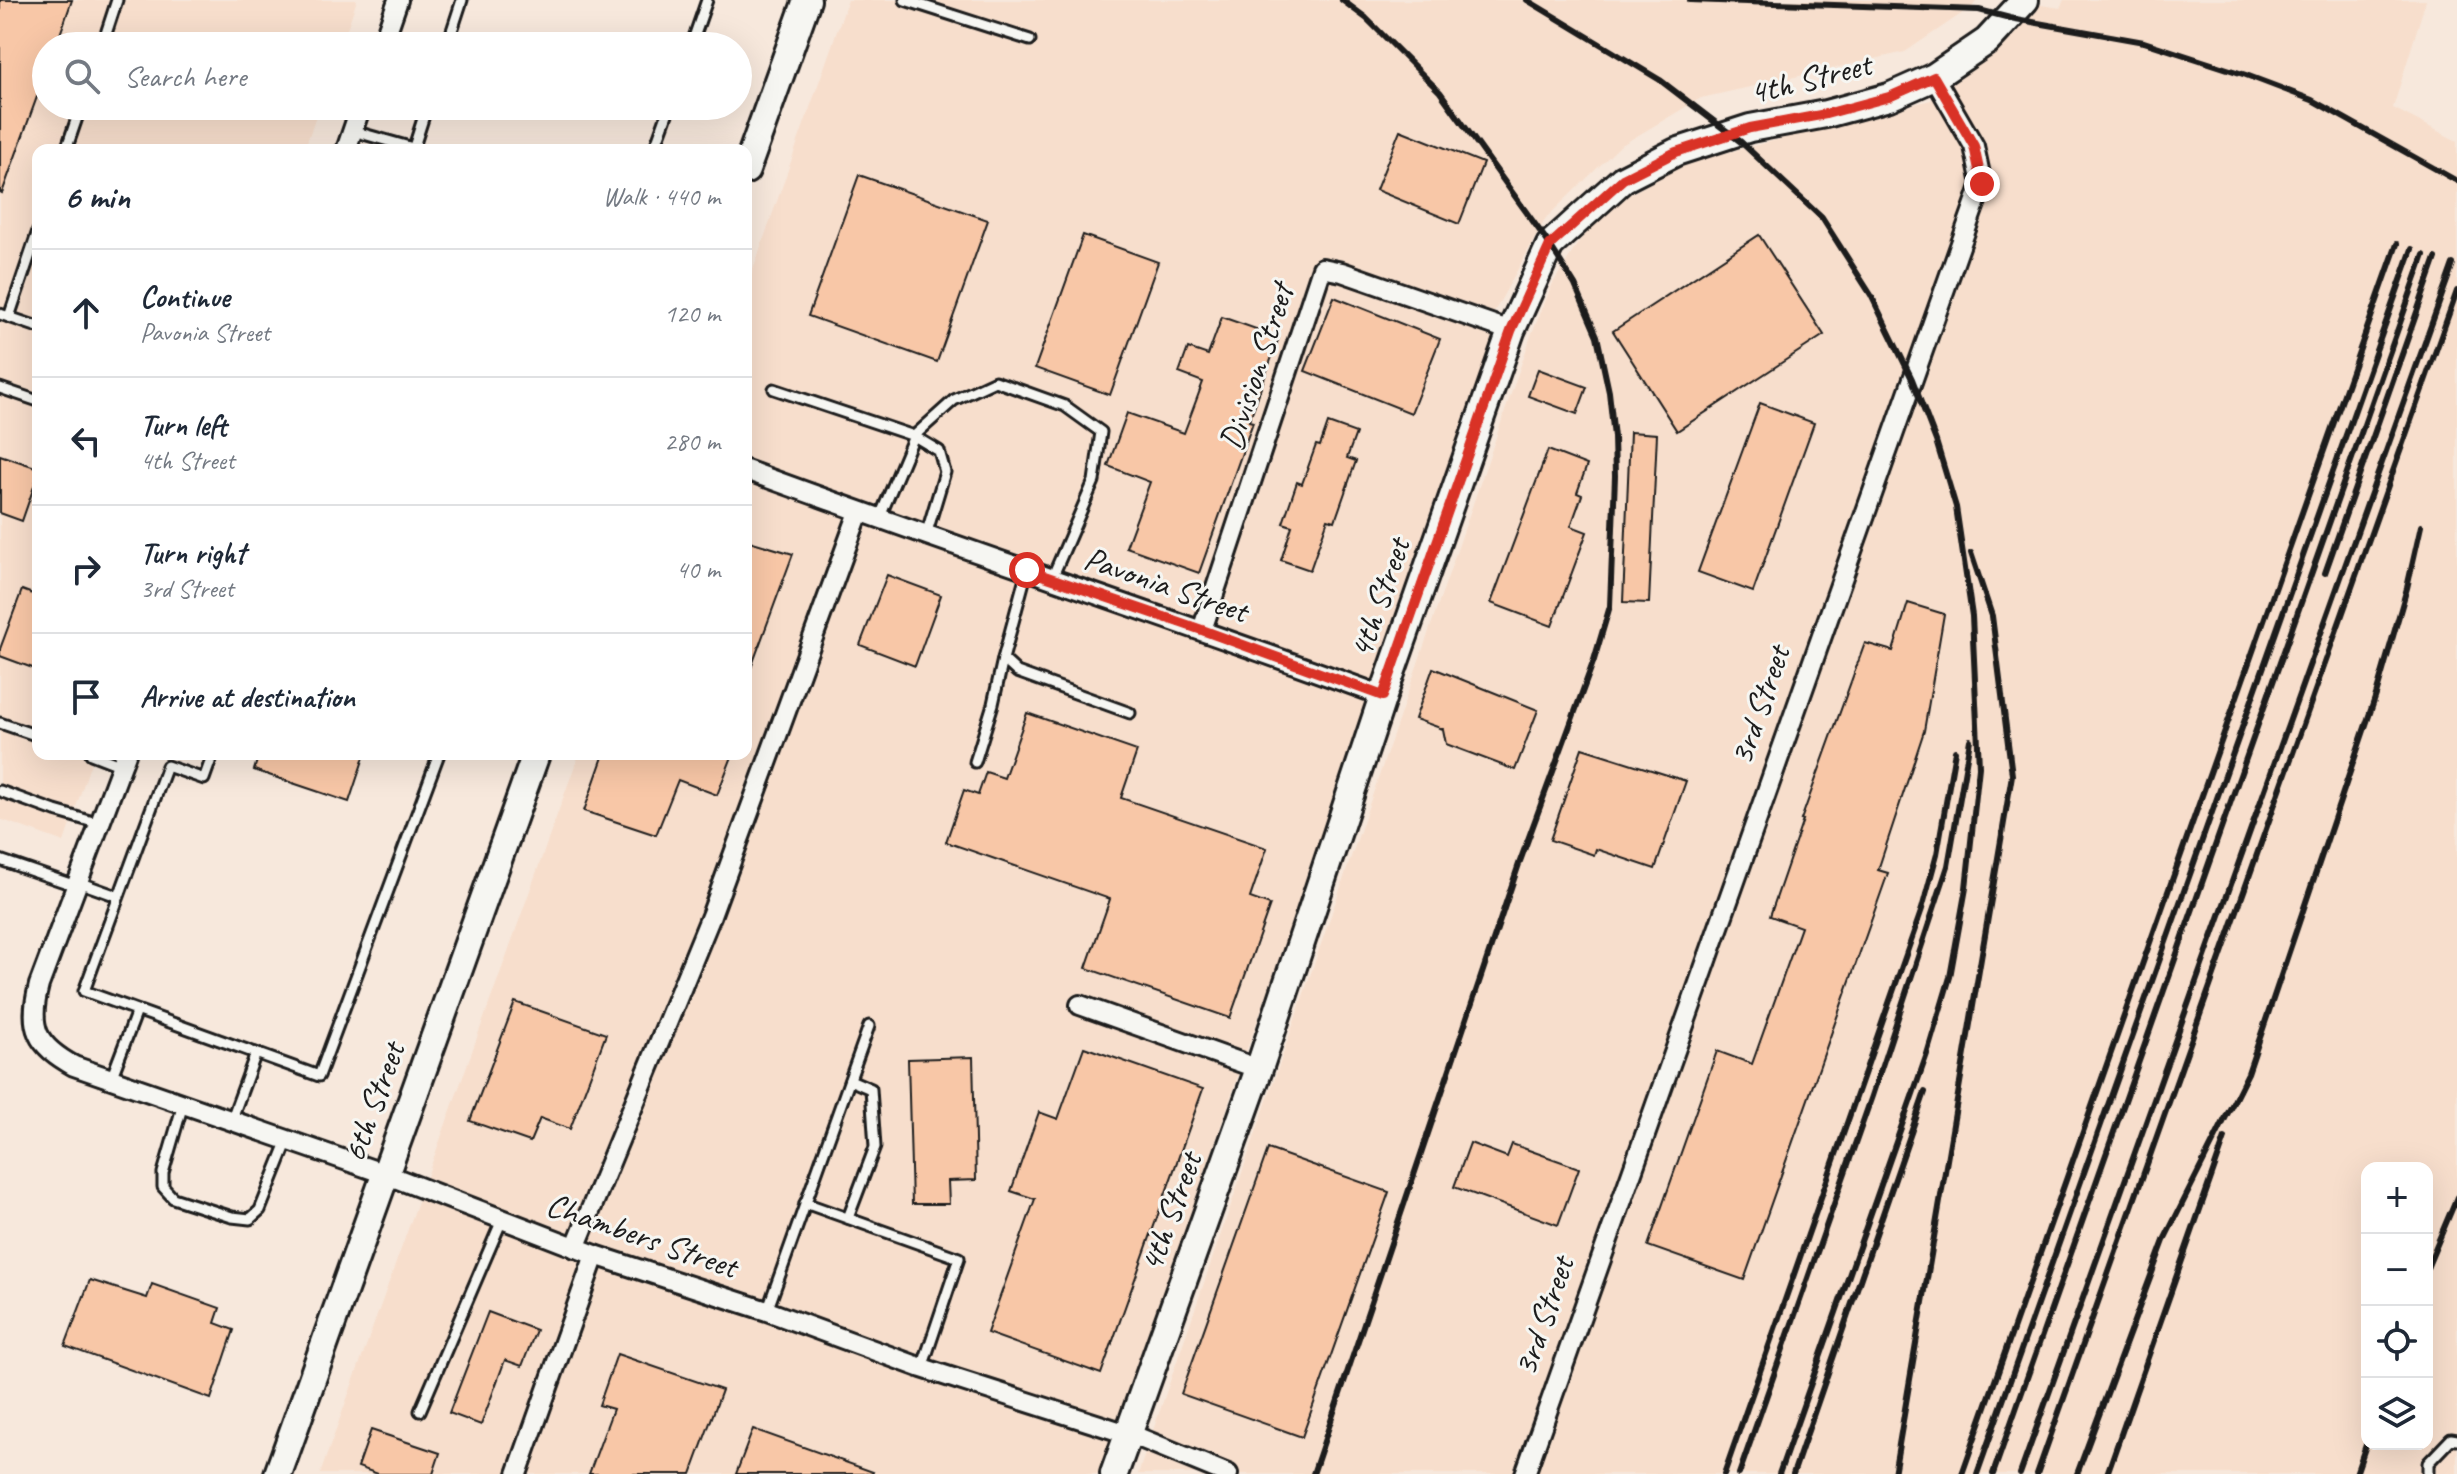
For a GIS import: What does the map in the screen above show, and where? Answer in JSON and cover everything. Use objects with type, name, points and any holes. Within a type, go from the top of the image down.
[{"type":"main road","points":[[752,153],[807,0]]},
{"type":"main road","points":[[1934,77],[1987,41],[2025,0]]},
{"type":"main road","name":"4th Street","points":[[1114,1474],[1259,1069],[1383,696],[1511,331],[1550,245],[1623,179],[1676,152],[1750,128],[1826,114],[1889,97],[1934,77]]},
{"type":"main road","name":"6th Street","points":[[278,1474],[534,760]]},
{"type":"street","points":[[387,32],[398,0]]},
{"type":"street","name":"3rd Street","points":[[1525,1474],[1982,184],[1974,146],[1934,77]]},
{"type":"street","points":[[348,144],[357,120]]},
{"type":"street","name":"Division Street","points":[[1202,630],[1322,268],[1342,272],[1511,331]]},
{"type":"street","name":"Pavonia Street","points":[[752,472],[1383,696]]},
{"type":"street","points":[[575,1248],[711,916],[859,512]]},
{"type":"street","points":[[77,884],[124,760]]},
{"type":"street","name":"Chambers Street","points":[[77,884],[34,1005],[35,1024],[41,1043],[58,1058],[385,1174],[575,1248],[767,1311],[922,1368],[1128,1434],[1228,1474]]},
{"type":"street","points":[[1080,1005],[1259,1069]]},
{"type":"street","points":[[517,1474],[595,1255]]},
{"type":"lane","points":[[107,32],[117,0]]},
{"type":"lane","points":[[452,32],[462,0]]},
{"type":"lane","points":[[696,32],[707,0]]},
{"type":"lane","points":[[905,0],[1030,40]]},
{"type":"lane","points":[[68,144],[76,120]]},
{"type":"lane","points":[[415,144],[422,120]]},
{"type":"lane","points":[[656,144],[665,120]]},
{"type":"lane","points":[[353,131],[396,144]]},
{"type":"lane","points":[[32,246],[4,315],[32,325]]},
{"type":"lane","points":[[879,519],[914,436],[954,400],[995,381],[1065,406],[1101,432],[1094,481],[1052,578]]},
{"type":"lane","points":[[0,388],[32,399]]},
{"type":"lane","points":[[774,389],[914,436],[939,451],[945,472],[926,535]]},
{"type":"lane","points":[[975,762],[1027,570]]},
{"type":"lane","points":[[1003,659],[1017,672],[1130,713]]},
{"type":"lane","points":[[0,723],[32,734]]},
{"type":"lane","points":[[211,760],[204,779],[167,766],[84,991],[319,1076],[437,760]]},
{"type":"lane","points":[[0,791],[100,824]]},
{"type":"lane","points":[[0,860],[117,896]]},
{"type":"lane","points":[[111,1079],[137,1011]]},
{"type":"lane","points":[[767,1311],[869,1026]]},
{"type":"lane","points":[[231,1121],[256,1053]]},
{"type":"lane","points":[[848,1218],[875,1147],[871,1089],[850,1080]]},
{"type":"lane","points":[[183,1104],[163,1173],[163,1187],[173,1198],[232,1217],[250,1219],[260,1210],[288,1140]]},
{"type":"lane","points":[[805,1203],[959,1258],[922,1368]]},
{"type":"lane","points":[[420,1411],[502,1220]]},
{"type":"lane","points":[[2428,1474],[2428,1463],[2451,1439],[2457,1440]]},
{"type":"shaded area","points":[[0,0],[357,0],[346,32],[32,32],[32,120],[315,120],[306,144],[32,144],[32,760],[92,760],[64,842],[0,819]]},
{"type":"shaded area","points":[[848,0],[1977,0],[1973,6],[1905,52],[1701,98],[1620,146],[1546,218],[1492,316],[1505,322],[1380,685],[1247,1049],[1103,1474],[320,1474],[577,760],[752,760],[752,272]]},
{"type":"shaded area","points":[[2064,0],[2426,0],[2393,108],[2457,141],[2457,1474],[1138,1474],[1532,333],[1553,283],[1580,240],[1610,206],[1683,164],[1931,100],[1986,58],[2035,4],[2060,8]]},
{"type":"building","points":[[0,0],[72,0],[61,32],[32,32],[32,110],[0,192]]},
{"type":"building","points":[[1400,130],[1483,163],[1459,224],[1376,190]]},
{"type":"building","points":[[859,175],[988,220],[937,362],[808,316]]},
{"type":"building","points":[[1083,235],[1158,262],[1110,395],[1035,368]]},
{"type":"building","points":[[1759,235],[1824,335],[1677,431],[1613,331]]},
{"type":"building","points":[[1334,297],[1440,339],[1411,413],[1305,371]]},
{"type":"building","points":[[1222,317],[1279,337],[1249,421],[1253,422],[1199,573],[1126,547],[1150,482],[1108,466],[1127,413],[1184,433],[1203,382],[1179,373],[1188,348],[1208,355]]},
{"type":"building","points":[[1538,369],[1587,387],[1577,414],[1528,396]]},
{"type":"building","points":[[1760,403],[1814,423],[1753,592],[1698,572]]},
{"type":"building","points":[[1328,423],[1356,433],[1347,458],[1356,461],[1335,521],[1328,519],[1310,570],[1281,560],[1292,526],[1283,523],[1297,482],[1302,484],[1316,445],[1320,446]]},
{"type":"building","points":[[1630,432],[1657,434],[1649,603],[1623,602]]},
{"type":"building","points":[[1548,450],[1587,465],[1577,493],[1582,495],[1571,526],[1587,532],[1552,626],[1491,603]]},
{"type":"building","points":[[0,455],[32,466],[32,492],[22,521],[0,513]]},
{"type":"building","points":[[752,542],[793,554],[752,665]]},
{"type":"building","points":[[887,575],[941,595],[915,666],[860,645]]},
{"type":"building","points":[[22,590],[32,594],[32,668],[0,656]]},
{"type":"building","points":[[1908,603],[1944,614],[1924,731],[1878,870],[1888,873],[1744,1280],[1648,1246],[1717,1051],[1752,1064],[1801,927],[1770,916],[1801,820],[1865,643],[1893,651]]},
{"type":"building","points":[[1433,668],[1538,710],[1515,770],[1446,744],[1443,729],[1415,719]]},
{"type":"building","points":[[1027,713],[1137,751],[1121,798],[1267,848],[1250,898],[1270,905],[1230,1018],[1086,968],[1110,899],[946,842],[964,790],[978,795],[986,772],[1004,778]]},
{"type":"building","points":[[1582,748],[1686,781],[1655,869],[1596,849],[1594,855],[1550,840]]},
{"type":"building","points":[[257,760],[363,760],[349,802],[254,770]]},
{"type":"building","points":[[602,760],[731,760],[717,795],[678,780],[656,835],[584,811]]},
{"type":"building","points":[[515,1002],[606,1034],[570,1129],[540,1118],[530,1142],[470,1121]]},
{"type":"building","points":[[1084,1047],[1203,1089],[1101,1374],[987,1333],[1035,1199],[1011,1191],[1039,1112],[1058,1119]]},
{"type":"building","points":[[973,1057],[976,1180],[948,1181],[949,1204],[912,1204],[908,1059]]},
{"type":"building","points":[[1470,1143],[1507,1157],[1512,1144],[1579,1168],[1558,1225],[1454,1187]]},
{"type":"building","points":[[1268,1149],[1389,1192],[1302,1437],[1181,1394]]},
{"type":"building","points":[[90,1280],[147,1298],[152,1284],[220,1308],[215,1323],[234,1330],[211,1399],[65,1346]]},
{"type":"building","points":[[488,1312],[536,1330],[522,1366],[505,1360],[481,1425],[449,1413]]},
{"type":"building","points":[[617,1354],[722,1390],[691,1474],[589,1474],[613,1409],[599,1405]]},
{"type":"building","points":[[753,1429],[873,1472],[736,1474]]},
{"type":"building","points":[[371,1430],[440,1453],[433,1474],[378,1474],[358,1467]]},
{"type":"railway","points":[[1313,1474],[1519,864],[1594,660],[1610,606],[1615,476],[1609,392],[1597,336],[1575,285],[1550,245],[1440,92],[1366,18],[1342,0]]},
{"type":"railway","points":[[1527,0],[1660,80],[1741,142],[1822,218],[1871,295],[1912,379],[1936,441],[1956,507],[1972,616],[1979,767],[1966,888],[1950,977],[1927,1054],[1779,1474]]},
{"type":"railway","points":[[1690,0],[1979,10],[2144,42],[2312,100],[2457,181]]},
{"type":"railway","points":[[1962,1474],[2397,244]]},
{"type":"railway","points":[[1977,1474],[2412,249]]},
{"type":"railway","points":[[1993,1474],[2424,255]]},
{"type":"railway","points":[[2325,573],[2436,258]]},
{"type":"railway","points":[[2020,1474],[2453,264]]},
{"type":"railway","points":[[2037,1474],[2457,291]]},
{"type":"railway","points":[[2077,1474],[2165,1238],[2248,1073],[2376,695],[2407,588],[2421,526]]},
{"type":"railway","points":[[1894,1474],[2012,775],[1992,616],[1971,553]]},
{"type":"railway","points":[[1739,1474],[1872,1096],[1948,866],[1970,740]]},
{"type":"railway","points":[[1724,1474],[1922,909],[1937,854],[1955,751]]},
{"type":"railway","points":[[1793,1474],[1925,1092]]},
{"type":"railway","points":[[2107,1474],[2225,1138]]},
{"type":"railway","points":[[2433,1254],[2457,1197]]},
{"type":"railway","points":[[2356,1474],[2364,1450]]},
{"type":"route","points":[[1027,570],[1383,696],[1511,331],[1530,288],[1550,245],[1623,179],[1676,152],[1750,128],[1826,114],[1889,97],[1934,77],[1974,146],[1982,184]]}]
